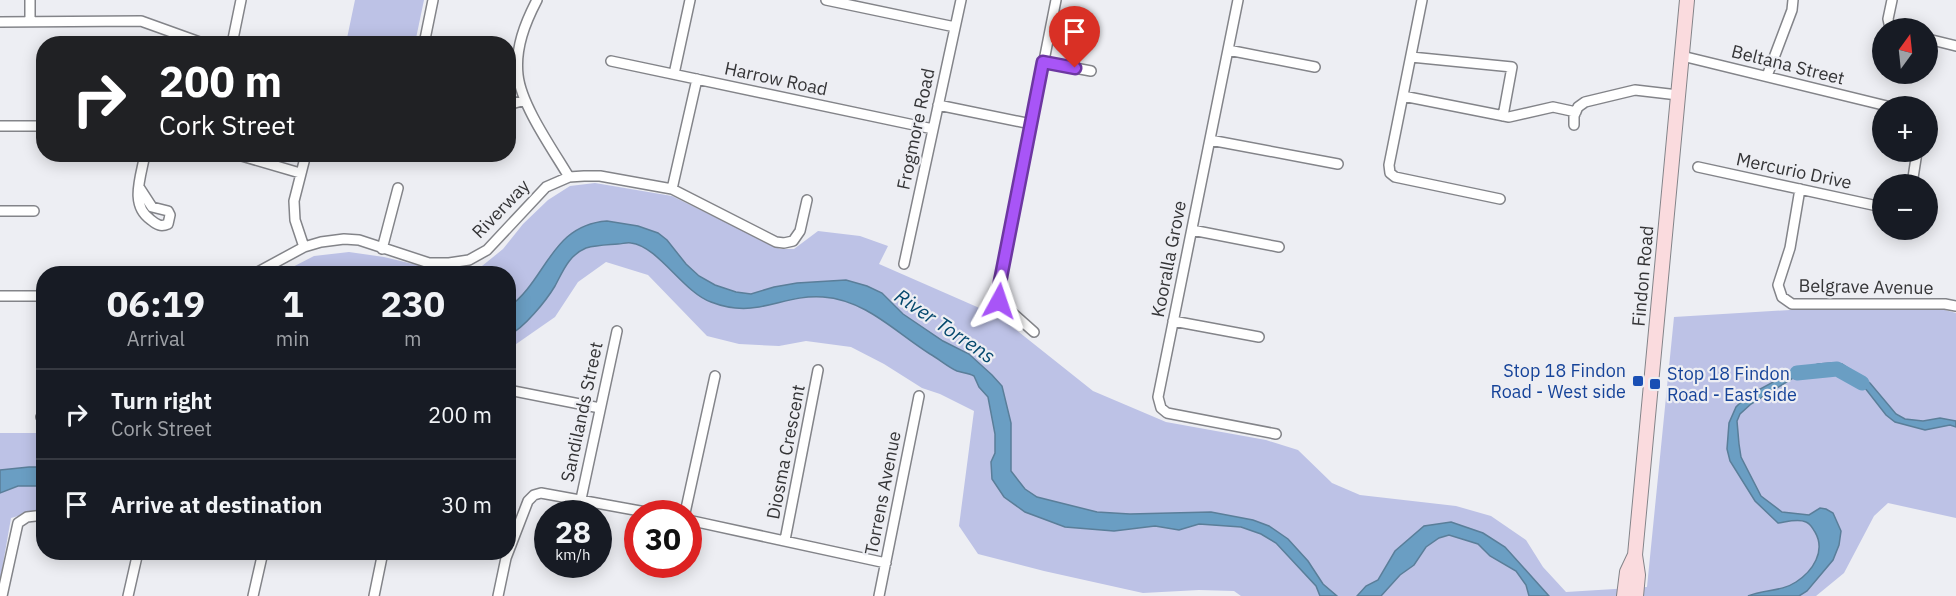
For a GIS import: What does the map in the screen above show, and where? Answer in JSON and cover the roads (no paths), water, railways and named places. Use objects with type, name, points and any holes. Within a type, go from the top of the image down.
[{"type":"main road","name":"Findon Road","points":[[1630,595],[1638,574],[1635,555],[1687,0]]},
{"type":"street","points":[[30,0],[30,21]]},
{"type":"street","points":[[234,36],[241,0]]},
{"type":"street","points":[[426,36],[433,0]]},
{"type":"street","points":[[537,0],[527,19],[517,60],[518,76],[525,100],[569,177]]},
{"type":"street","points":[[674,74],[690,0]]},
{"type":"street","points":[[826,0],[955,27]]},
{"type":"street","name":"Frogmore Road","points":[[904,264],[961,0]]},
{"type":"street","points":[[1034,332],[999,301],[998,292],[1056,0]]},
{"type":"street","name":"Kooralla Grove","points":[[1238,0],[1158,398],[1161,408],[1167,413],[1276,434]]},
{"type":"street","points":[[1422,0],[1389,165],[1390,173],[1395,177],[1500,199]]},
{"type":"street","points":[[1767,76],[1792,10],[1793,0]]},
{"type":"street","points":[[1888,18],[1892,0]]},
{"type":"street","points":[[0,22],[141,21],[183,36]]},
{"type":"street","points":[[1938,42],[1956,46]]},
{"type":"street","points":[[1228,50],[1315,67]]},
{"type":"street","name":"Beltana Street","points":[[1682,56],[1872,102]]},
{"type":"street","points":[[1411,57],[1512,67],[1503,116]]},
{"type":"street","name":"Harrow Road","points":[[611,61],[933,129]]},
{"type":"street","points":[[1043,62],[1091,71]]},
{"type":"street","points":[[672,189],[697,79]]},
{"type":"street","points":[[1574,125],[1578,107],[1585,102],[1635,90],[1678,95]]},
{"type":"street","points":[[1403,96],[1509,117],[1553,107],[1576,112]]},
{"type":"street","points":[[516,103],[525,100]]},
{"type":"street","points":[[938,105],[1031,124]]},
{"type":"street","points":[[0,126],[36,126]]},
{"type":"street","points":[[1210,140],[1338,164]]},
{"type":"street","points":[[139,187],[144,162]]},
{"type":"street","points":[[263,162],[300,173]]},
{"type":"street","points":[[303,162],[294,201],[295,220],[304,247]]},
{"type":"street","name":"Mercurio Drive","points":[[1698,167],[1872,205]]},
{"type":"street","name":"Riverway","points":[[269,266],[304,247],[344,239],[359,240],[429,263],[469,260],[487,250],[546,187],[569,177],[600,176],[672,189],[776,242],[784,243],[793,241],[800,231],[807,200]]},
{"type":"street","points":[[382,249],[398,188]]},
{"type":"street","name":"Belgrave Avenue","points":[[1800,189],[1790,248],[1778,285],[1782,297],[1792,304],[1945,304],[1956,306]]},
{"type":"street","points":[[0,211],[34,211]]},
{"type":"street","points":[[1192,230],[1279,247]]},
{"type":"street","points":[[0,296],[36,296]]},
{"type":"street","points":[[1173,321],[1259,337]]},
{"type":"street","name":"Sandilands Street","points":[[580,500],[617,331]]},
{"type":"street","name":"Diosma Crescent","points":[[785,540],[818,370]]},
{"type":"street","points":[[688,500],[715,376]]},
{"type":"street","points":[[516,392],[600,408]]},
{"type":"street","name":"Torrens Avenue","points":[[879,596],[919,396]]},
{"type":"street","points":[[516,532],[528,501],[534,495],[542,494],[580,500]]},
{"type":"street","points":[[2,596],[15,529],[21,519],[36,516]]},
{"type":"street","points":[[702,523],[885,563]]},
{"type":"street","points":[[128,596],[136,560]]},
{"type":"street","points":[[253,596],[261,560]]},
{"type":"street","points":[[374,596],[381,560]]},
{"type":"street","points":[[506,560],[498,595],[510,596]]},
{"type":"waterway","name":"River Torrens","points":[[1797,373],[1837,369],[1862,383]]},
{"type":"place","name":"Stop 18 Findon Road - West side","points":[[1638,381]]},
{"type":"place","name":"Stop 18 Findon Road - East side","points":[[1655,384]]}]
